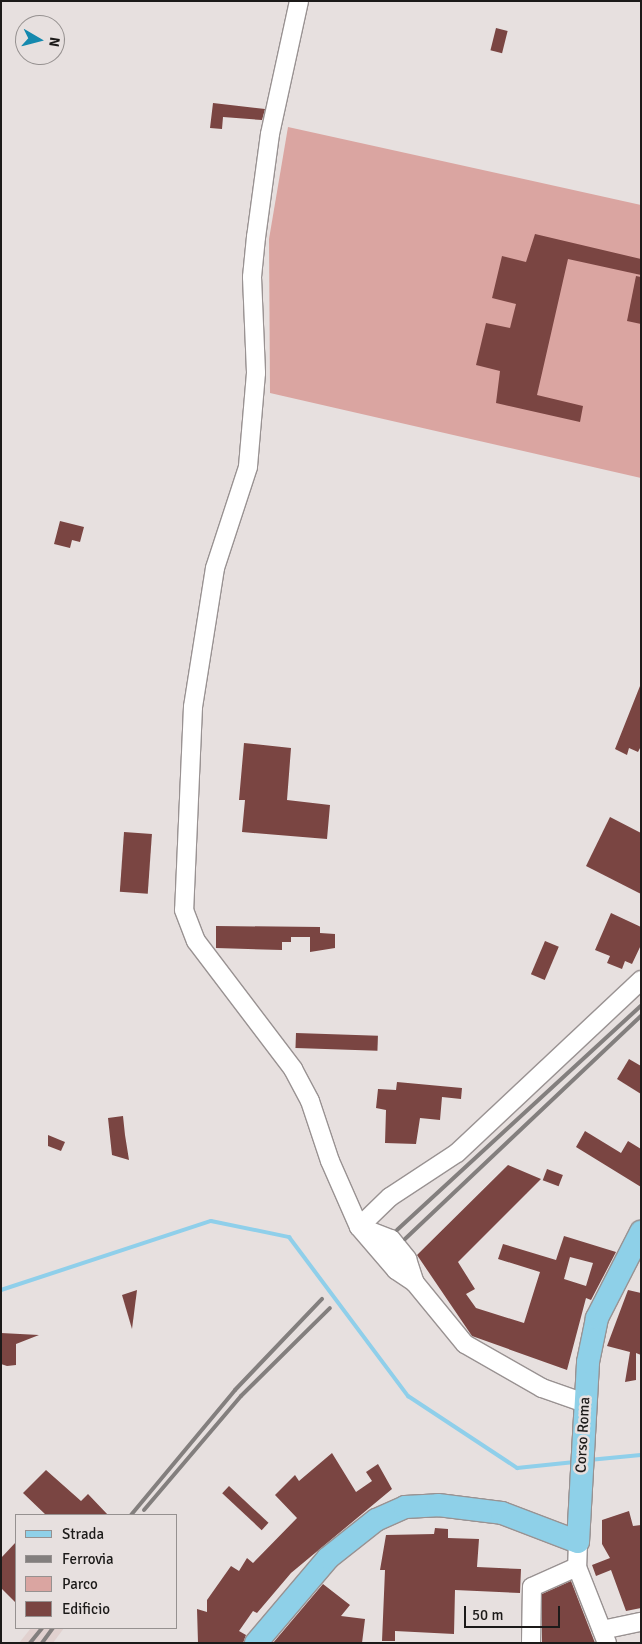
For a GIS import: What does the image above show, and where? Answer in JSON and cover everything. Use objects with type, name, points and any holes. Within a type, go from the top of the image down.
[{"type":"main road","name":"Corso Roma","points":[[578,1542],[588,1362],[597,1318],[641,1232]]},
{"type":"main road","points":[[256,1643],[328,1558],[376,1520],[405,1508],[438,1505],[502,1513],[578,1542]]},
{"type":"street","points":[[299,1],[270,134],[256,237],[252,277],[256,373],[248,467],[215,568],[194,707],[184,910],[196,941],[293,1070],[310,1102],[330,1161],[359,1227],[396,1270],[415,1283],[465,1344],[481,1356],[542,1388],[585,1403]]},
{"type":"street","points":[[359,1227],[390,1197],[457,1152],[641,980]]},
{"type":"street","name":"Corso Roma","points":[[578,1542],[577,1567],[605,1636]]},
{"type":"street","points":[[531,1643],[532,1587],[577,1567]]},
{"type":"street","points":[[605,1636],[641,1622]]},
{"type":"shaded area","points":[[30,1629],[63,1629],[53,1643],[19,1643]]},
{"type":"green space","points":[[288,127],[641,205],[641,478],[270,393],[269,239]]},
{"type":"building","points":[[496,28],[508,31],[502,53],[490,50]]},
{"type":"building","points":[[213,103],[265,109],[262,120],[223,117],[222,129],[210,128]]},
{"type":"building","points":[[535,234],[641,259],[641,275],[568,259],[537,395],[583,406],[580,422],[496,403],[500,371],[476,365],[486,323],[510,328],[516,304],[492,298],[502,256],[526,262]]},
{"type":"building","points":[[636,276],[641,277],[641,324],[627,321]]},
{"type":"building","points":[[60,521],[84,527],[80,542],[72,540],[70,548],[54,544]]},
{"type":"building","points":[[640,686],[641,746],[638,752],[629,748],[627,755],[615,749]]},
{"type":"building","points":[[244,743],[291,748],[287,800],[330,805],[327,839],[242,832],[245,800],[239,800]]},
{"type":"building","points":[[610,817],[641,833],[641,894],[586,866]]},
{"type":"building","points":[[124,832],[152,834],[148,894],[120,892]]},
{"type":"building","points":[[611,913],[641,927],[641,945],[632,964],[625,961],[622,969],[607,963],[610,956],[595,950]]},
{"type":"building","points":[[216,926],[320,927],[320,933],[335,934],[335,948],[310,952],[310,937],[291,937],[291,942],[282,942],[282,950],[216,948]]},
{"type":"building","points":[[545,941],[559,947],[545,980],[531,974]]},
{"type":"building","points":[[296,1033],[378,1036],[377,1051],[295,1048]]},
{"type":"building","points":[[629,1059],[641,1066],[641,1094],[617,1079]]},
{"type":"building","points":[[397,1082],[462,1088],[461,1099],[442,1097],[440,1120],[420,1118],[416,1144],[385,1143],[386,1110],[376,1108],[378,1089],[396,1090]]},
{"type":"building","points":[[123,1116],[129,1160],[112,1155],[108,1118]]},
{"type":"building","points":[[585,1131],[621,1153],[628,1141],[641,1149],[641,1187],[576,1147]]},
{"type":"building","points":[[48,1135],[65,1142],[61,1151],[48,1146]]},
{"type":"building","points":[[508,1165],[541,1179],[458,1262],[475,1289],[466,1294],[476,1308],[524,1323],[540,1272],[498,1259],[503,1244],[556,1260],[564,1236],[616,1252],[591,1300],[586,1298],[567,1370],[472,1336],[417,1255]],"holes":[[[570,1257],[593,1263],[586,1286],[564,1279]]]},
{"type":"building","points":[[547,1169],[563,1175],[559,1186],[543,1180]]},
{"type":"building","points":[[137,1290],[132,1329],[122,1295]]},
{"type":"building","points":[[628,1290],[641,1293],[641,1355],[636,1353],[636,1380],[625,1382],[630,1352],[607,1346]]},
{"type":"building","points":[[1,1333],[39,1335],[16,1344],[16,1365],[7,1366],[1,1364]]},
{"type":"building","points":[[332,1453],[356,1492],[372,1481],[366,1472],[378,1464],[392,1489],[291,1573],[257,1613],[253,1611],[239,1631],[246,1635],[243,1643],[198,1643],[197,1609],[207,1612],[207,1600],[231,1566],[239,1571],[247,1558],[253,1563],[297,1518],[275,1495],[295,1475],[299,1481]]},
{"type":"building","points":[[46,1470],[81,1501],[88,1494],[107,1514],[45,1514],[23,1493]]},
{"type":"building","points":[[229,1486],[268,1523],[262,1530],[222,1493]]},
{"type":"building","points":[[629,1511],[633,1526],[641,1525],[641,1608],[626,1611],[611,1570],[596,1576],[592,1565],[610,1558],[602,1544],[602,1520]]},
{"type":"building","points":[[435,1528],[448,1529],[448,1538],[479,1539],[477,1567],[521,1569],[520,1593],[455,1590],[454,1634],[395,1631],[395,1641],[382,1641],[385,1570],[380,1570],[386,1535],[434,1534]]},
{"type":"building","points":[[15,1543],[15,1602],[1,1588],[1,1558]]},
{"type":"building","points":[[571,1581],[595,1643],[542,1643],[542,1594]]},
{"type":"building","points":[[323,1584],[350,1605],[341,1616],[365,1619],[362,1643],[273,1643]]},
{"type":"waterway","points":[[1,1290],[211,1221],[289,1237],[408,1396],[517,1468],[575,1462]]},
{"type":"waterway","points":[[589,1460],[641,1455]]},
{"type":"railway","points":[[397,1230],[641,1006]]},
{"type":"railway","points":[[405,1239],[641,1016]]},
{"type":"railway","points":[[132,1514],[235,1390],[322,1299]]},
{"type":"railway","points":[[144,1510],[241,1396],[330,1308]]},
{"type":"railway","points":[[30,1643],[41,1629]]},
{"type":"railway","points":[[42,1643],[52,1629]]}]
